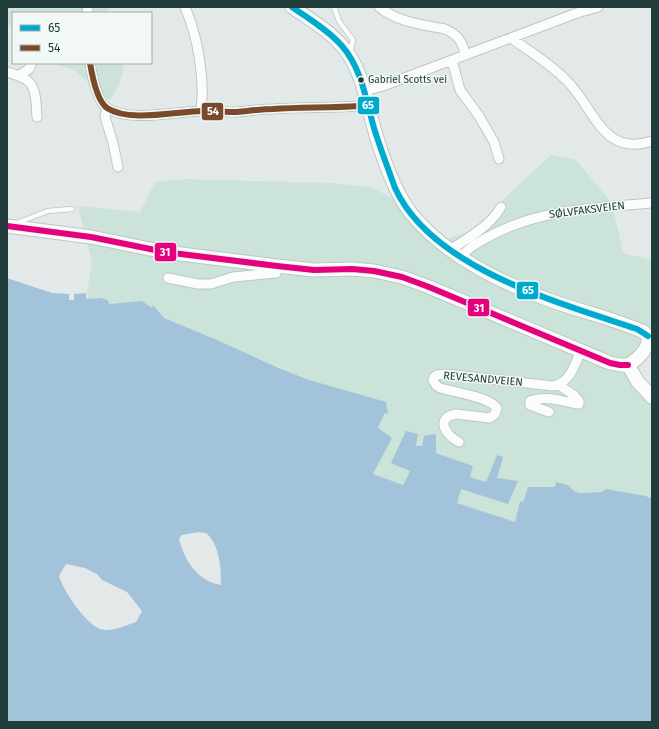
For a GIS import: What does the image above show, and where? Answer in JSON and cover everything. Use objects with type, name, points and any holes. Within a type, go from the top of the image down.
[{"type":"main road","points":[[8,226],[91,237],[165,252],[277,266],[314,270],[352,269],[374,271],[402,277],[429,287],[610,363],[628,365],[640,356],[648,345],[650,335],[637,329],[528,292],[478,268],[456,253],[420,223],[399,196],[380,144],[366,97],[356,69],[349,55],[327,31],[292,7]]},
{"type":"main road","points":[[628,365],[638,382],[652,397]]},
{"type":"street","points":[[185,7],[190,19],[200,62],[202,85],[201,111]]},
{"type":"street","points":[[379,7],[399,18],[445,29],[460,39],[466,55]]},
{"type":"street","points":[[90,64],[99,97],[107,108],[123,114],[140,115],[201,111],[236,112],[358,106],[366,97],[383,86],[511,38],[577,10],[598,7]]},
{"type":"street","points":[[511,38],[548,64],[566,79],[576,90],[608,136],[618,141],[630,144],[644,144],[652,141]]},
{"type":"street","points":[[452,60],[460,90],[479,116],[494,142],[499,159]]},
{"type":"street","points":[[18,76],[29,69],[32,64]]},
{"type":"street","points":[[7,72],[27,80],[32,86],[35,97],[37,117]]},
{"type":"street","points":[[107,108],[105,117],[113,143],[118,167]]},
{"type":"street","name":"SØLVFAKSVEIEN","points":[[456,253],[497,232],[544,215],[573,210],[652,203]]},
{"type":"street","points":[[456,253],[495,218],[501,207]]},
{"type":"street","points":[[168,278],[198,284],[211,284],[233,277],[276,273],[277,266]]},
{"type":"street","points":[[549,412],[530,405],[530,401],[541,398],[579,404],[579,401],[575,396],[559,385],[569,377],[581,350]]},
{"type":"street","name":"REVESANDVEIEN","points":[[459,442],[452,439],[447,434],[444,427],[446,418],[456,414],[490,418],[495,414],[497,408],[495,405],[483,399],[440,388],[433,380],[437,375],[452,374],[504,381],[553,386],[559,385]]},
{"type":"lane","points":[[334,7],[339,21],[353,40],[349,55]]},
{"type":"lane","points":[[8,226],[48,211],[72,209]]},
{"type":"green space","points":[[7,7],[110,7],[108,12],[12,12],[12,31],[10,26],[7,24]]},
{"type":"green space","points":[[54,64],[122,64],[124,69],[119,84],[110,101],[73,69]]},
{"type":"green space","points":[[551,155],[576,160],[611,202],[623,253],[652,260],[652,351],[638,363],[641,382],[652,391],[652,499],[646,496],[607,489],[602,492],[580,493],[574,491],[568,485],[556,483],[555,487],[529,487],[523,502],[520,501],[515,522],[456,503],[461,489],[518,481],[497,478],[497,455],[486,482],[470,477],[473,466],[436,453],[422,446],[416,446],[418,434],[410,471],[403,485],[373,474],[392,438],[378,429],[385,413],[388,414],[164,318],[154,306],[152,309],[142,301],[109,304],[108,300],[101,298],[86,299],[92,262],[78,206],[140,212],[155,182],[186,179],[331,183],[370,187],[407,205],[448,239],[473,230]]},
{"type":"water","points":[[7,278],[52,293],[69,294],[69,300],[74,300],[74,294],[86,293],[86,299],[101,298],[108,300],[109,304],[142,301],[152,308],[153,305],[164,318],[279,368],[309,380],[386,402],[388,414],[385,413],[378,428],[392,438],[373,474],[403,485],[410,471],[391,463],[406,431],[418,434],[416,446],[422,446],[424,436],[436,434],[436,453],[473,466],[470,477],[486,482],[497,455],[503,457],[497,478],[518,481],[508,504],[461,489],[457,503],[515,522],[520,501],[523,502],[528,487],[555,487],[556,482],[568,485],[574,491],[580,493],[602,492],[606,489],[646,496],[652,499],[652,722],[7,722]],"holes":[[[198,532],[206,533],[211,538],[217,550],[221,571],[221,585],[203,578],[193,569],[183,552],[179,539],[182,535]],[[66,564],[85,568],[97,574],[102,580],[127,592],[142,611],[136,622],[110,630],[100,629],[92,624],[78,609],[61,582],[59,576]]]},
{"type":"transit line","name":"65","points":[[292,7],[331,35],[349,55],[359,75],[376,136],[395,188],[413,216],[438,241],[468,261],[501,279],[536,294],[637,329],[648,336]]},
{"type":"transit line","name":"54","points":[[90,64],[100,100],[103,105],[107,108],[128,115],[141,116],[192,111],[237,112],[268,109],[348,107],[368,103]]},
{"type":"transit line","name":"31","points":[[7,226],[91,237],[165,252],[314,270],[352,269],[374,271],[402,277],[610,363],[628,365]]},
{"type":"place","name":"Gabriel Scotts vei","points":[[361,80]]}]
